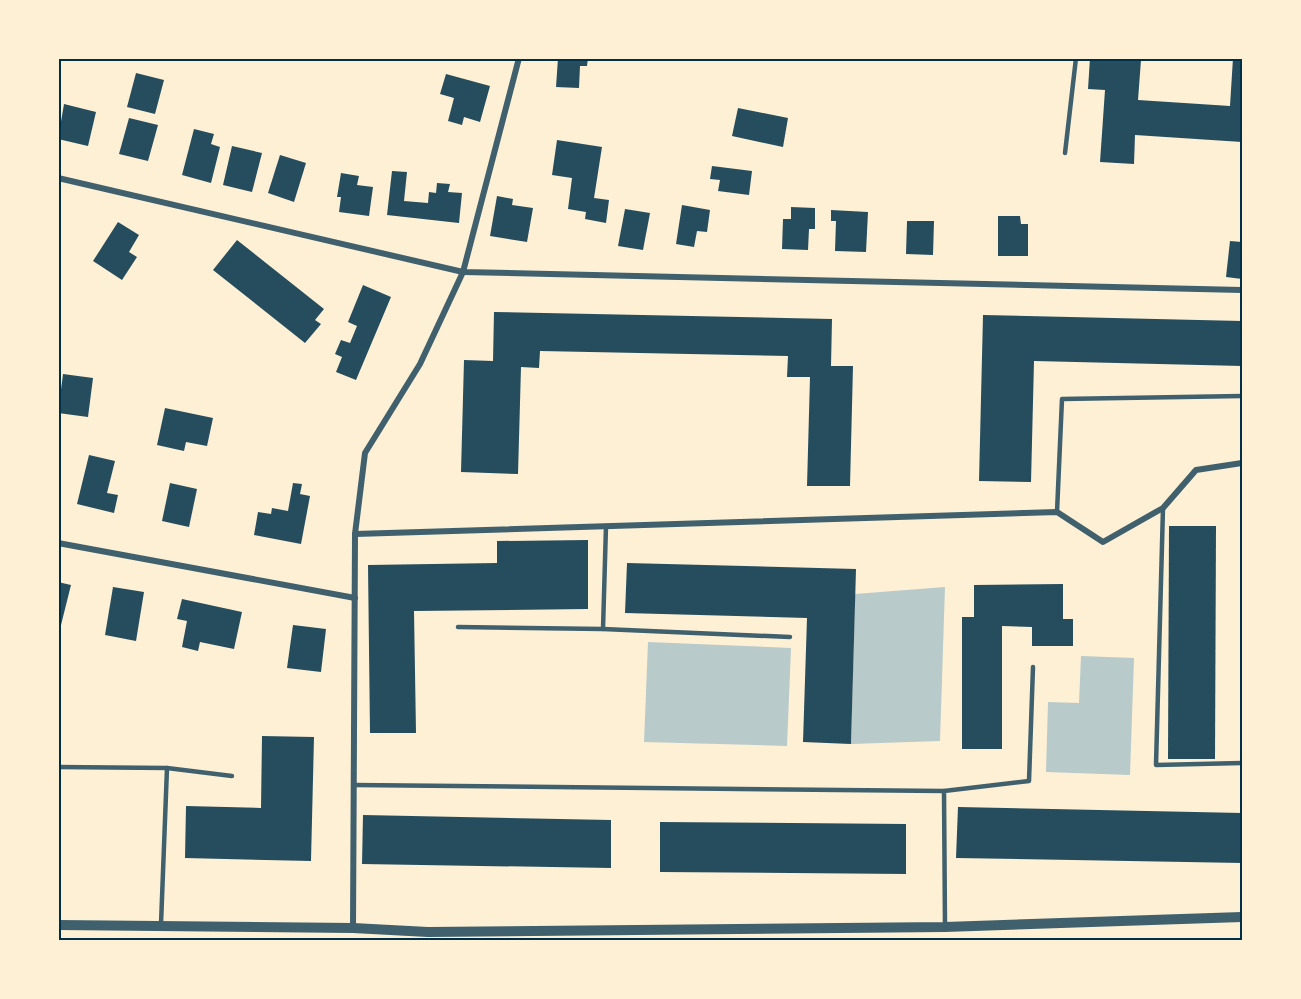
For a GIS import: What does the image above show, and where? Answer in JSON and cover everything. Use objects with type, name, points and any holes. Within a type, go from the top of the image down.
[{"type":"street","points":[[353,928],[355,534],[365,453],[420,364],[463,272],[519,58]]},
{"type":"street","points":[[58,178],[463,272],[1242,290]]},
{"type":"street","points":[[355,534],[1057,512],[1103,542],[1163,508],[1196,470],[1242,464]]},
{"type":"street","points":[[58,543],[355,598]]},
{"type":"street","points":[[58,925],[353,928],[428,936],[945,927],[1242,917]]},
{"type":"lane","points":[[1065,153],[1076,58]]},
{"type":"lane","points":[[1057,512],[1062,399],[1242,396]]},
{"type":"lane","points":[[1163,508],[1156,765],[1242,763]]},
{"type":"lane","points":[[603,629],[606,526]]},
{"type":"lane","points":[[458,627],[603,629],[790,637]]},
{"type":"lane","points":[[354,785],[944,791],[1029,781],[1033,667]]},
{"type":"lane","points":[[58,766],[167,768],[232,777]]},
{"type":"lane","points":[[161,927],[167,768]]},
{"type":"lane","points":[[944,791],[945,927]]},
{"type":"shaded area","points":[[945,587],[940,741],[851,744],[855,594]]},
{"type":"shaded area","points":[[648,642],[791,648],[787,746],[644,742]]},
{"type":"shaded area","points":[[1081,656],[1134,658],[1130,775],[1046,772],[1048,702],[1079,703]]},
{"type":"building","points":[[558,58],[588,58],[587,66],[580,66],[579,88],[556,87]]},
{"type":"building","points":[[1090,58],[1141,60],[1138,100],[1230,106],[1233,58],[1242,58],[1242,142],[1135,135],[1134,164],[1100,162],[1105,90],[1088,89]]},
{"type":"building","points":[[136,73],[164,80],[155,114],[127,107]]},
{"type":"building","points":[[446,74],[490,86],[480,122],[464,117],[462,125],[448,121],[454,98],[440,94]]},
{"type":"building","points":[[64,104],[96,112],[88,146],[58,139]]},
{"type":"building","points":[[738,108],[788,118],[783,147],[732,136]]},
{"type":"building","points":[[129,118],[158,125],[148,161],[119,154]]},
{"type":"building","points":[[194,129],[214,134],[211,144],[220,147],[211,183],[182,175]]},
{"type":"building","points":[[557,140],[602,147],[594,198],[609,200],[606,223],[585,219],[586,212],[568,209],[572,178],[552,175]]},
{"type":"building","points":[[232,146],[262,153],[252,192],[223,185]]},
{"type":"building","points":[[280,155],[306,163],[294,202],[268,193]]},
{"type":"building","points":[[712,166],[752,171],[749,195],[718,191],[720,180],[710,179]]},
{"type":"building","points":[[392,171],[407,172],[404,201],[428,203],[429,192],[436,193],[437,183],[450,184],[448,192],[462,193],[459,223],[387,215]]},
{"type":"building","points":[[341,173],[359,176],[357,185],[373,187],[369,216],[339,212],[341,197],[337,197]]},
{"type":"building","points":[[497,196],[513,199],[512,205],[533,208],[527,242],[490,236]]},
{"type":"building","points":[[682,205],[710,210],[707,232],[697,231],[694,247],[676,244]]},
{"type":"building","points":[[791,207],[815,208],[815,229],[809,229],[808,250],[782,249],[783,219],[791,219]]},
{"type":"building","points":[[625,209],[650,213],[643,250],[618,246]]},
{"type":"building","points":[[831,210],[868,212],[866,252],[835,251],[836,221],[831,221]]},
{"type":"building","points":[[998,216],[1020,216],[1021,224],[1028,224],[1028,256],[998,256]]},
{"type":"building","points":[[907,221],[934,221],[933,255],[906,254]]},
{"type":"building","points":[[118,222],[139,235],[129,252],[137,257],[122,280],[93,261]]},
{"type":"building","points":[[237,240],[324,309],[315,320],[321,324],[305,343],[213,270]]},
{"type":"building","points":[[1230,241],[1242,242],[1242,279],[1226,277]]},
{"type":"building","points":[[363,285],[391,297],[356,380],[336,372],[342,357],[335,354],[341,340],[350,343],[357,326],[348,322]]},
{"type":"building","points":[[494,312],[832,319],[831,366],[853,366],[850,486],[807,486],[810,377],[787,377],[788,356],[540,351],[539,368],[521,367],[518,474],[461,472],[464,360],[493,361]]},
{"type":"building","points":[[983,315],[1242,321],[1242,366],[1034,361],[1031,482],[979,481]]},
{"type":"building","points":[[63,374],[93,378],[88,417],[58,413]]},
{"type":"building","points":[[165,408],[213,418],[207,446],[186,442],[184,451],[157,445]]},
{"type":"building","points":[[89,455],[115,461],[107,493],[118,495],[114,513],[77,504]]},
{"type":"building","points":[[170,483],[197,489],[189,527],[162,521]]},
{"type":"building","points":[[293,483],[302,484],[300,494],[310,496],[301,544],[254,535],[258,512],[271,514],[272,508],[288,511]]},
{"type":"building","points":[[1169,526],[1216,526],[1215,759],[1168,759]]},
{"type":"building","points":[[588,540],[588,609],[414,611],[416,733],[370,733],[368,565],[497,563],[497,541]]},
{"type":"building","points":[[627,563],[856,569],[851,744],[803,742],[807,618],[625,613]]},
{"type":"building","points":[[58,582],[71,585],[59,633],[58,632]]},
{"type":"building","points":[[1063,584],[1063,619],[1073,619],[1073,646],[1032,646],[1032,627],[1002,626],[1002,749],[962,749],[962,617],[974,617],[974,585]]},
{"type":"building","points":[[113,587],[144,592],[136,641],[105,635]]},
{"type":"building","points":[[182,599],[242,612],[234,649],[200,642],[198,651],[182,647],[187,621],[177,619]]},
{"type":"building","points":[[293,625],[326,629],[321,672],[287,668]]},
{"type":"building","points":[[262,736],[314,737],[311,861],[185,858],[186,806],[261,808]]},
{"type":"building","points":[[958,807],[1242,813],[1242,863],[956,858]]},
{"type":"building","points":[[363,815],[611,820],[611,868],[362,864]]},
{"type":"building","points":[[660,822],[906,824],[906,874],[660,872]]}]
